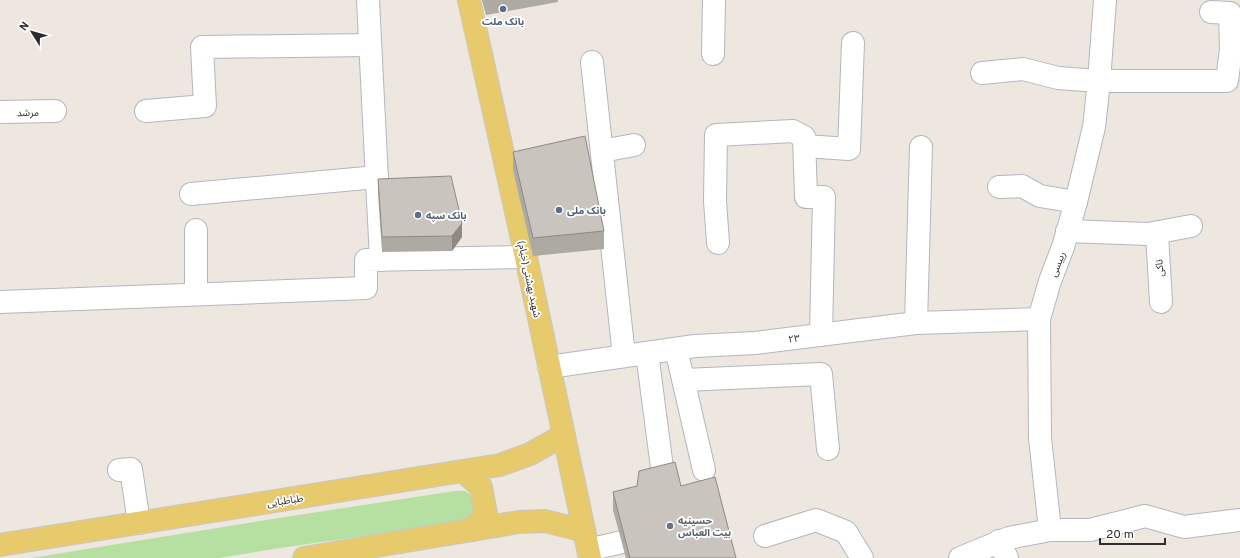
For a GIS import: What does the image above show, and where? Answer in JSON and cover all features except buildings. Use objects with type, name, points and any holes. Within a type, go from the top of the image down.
[{"type":"main road","name":"شهید بهشتی (خیام)","points":[[469,0],[526,257],[587,546]]},
{"type":"main road","name":"طباطبایی","points":[[0,545],[500,465],[530,454],[564,435]]},
{"type":"main road","points":[[463,471],[481,487],[486,514],[472,530]]},
{"type":"main road","points":[[304,558],[519,522],[544,521],[587,546]]},
{"type":"street","points":[[368,0],[381,260]]},
{"type":"street","points":[[713,54],[714,0]]},
{"type":"street","name":"رییسی","points":[[1050,530],[1040,438],[1039,319],[1076,202],[1094,128],[1099,81],[1104,0]]},
{"type":"street","points":[[982,73],[1023,69],[1058,78],[1099,81],[1227,81],[1234,71],[1235,48],[1230,14],[1211,12]]},
{"type":"street","points":[[805,146],[849,149],[853,43]]},
{"type":"street","points":[[146,111],[205,106],[202,47],[370,45]]},
{"type":"street","points":[[592,62],[624,356]]},
{"type":"street","name":"مرشد","points":[[0,112],[55,112]]},
{"type":"street","points":[[718,243],[716,201],[716,136],[793,131],[804,137],[806,197],[824,197],[821,334]]},
{"type":"street","points":[[602,151],[634,145]]},
{"type":"street","points":[[916,324],[921,147]]},
{"type":"street","points":[[191,194],[376,177]]},
{"type":"street","points":[[999,187],[1022,186],[1040,196],[1076,202]]},
{"type":"street","points":[[1067,231],[1148,234],[1191,226]]},
{"type":"street","points":[[196,230],[196,294]]},
{"type":"street","name":"تاکی","points":[[1157,233],[1161,302]]},
{"type":"street","points":[[0,302],[366,288],[366,260],[526,257]]},
{"type":"street","name":"۲۳","points":[[549,367],[696,346],[755,343],[821,334],[916,324],[1039,319]]},
{"type":"street","points":[[676,349],[704,470]]},
{"type":"street","points":[[647,353],[664,483]]},
{"type":"street","points":[[684,380],[821,374],[828,449]]},
{"type":"street","points":[[119,470],[131,469],[139,523]]},
{"type":"street","points":[[960,558],[1003,550],[1009,538],[1050,530],[1090,530],[1145,516],[1184,527],[1240,520]]},
{"type":"street","points":[[765,536],[816,520],[846,532],[862,558]]},
{"type":"street","points":[[587,546],[622,542]]},
{"type":"green space","points":[[455,491],[465,491],[476,497],[480,507],[469,521],[219,558],[31,558],[279,518]]},
{"type":"place","name":"بانک ملت","points":[[503,9]]},
{"type":"place","name":"بانک ملی","points":[[559,210]]},
{"type":"place","name":"بانک سپه","points":[[418,215]]},
{"type":"place","name":"حسینیه بیت العباس","points":[[670,526]]}]
